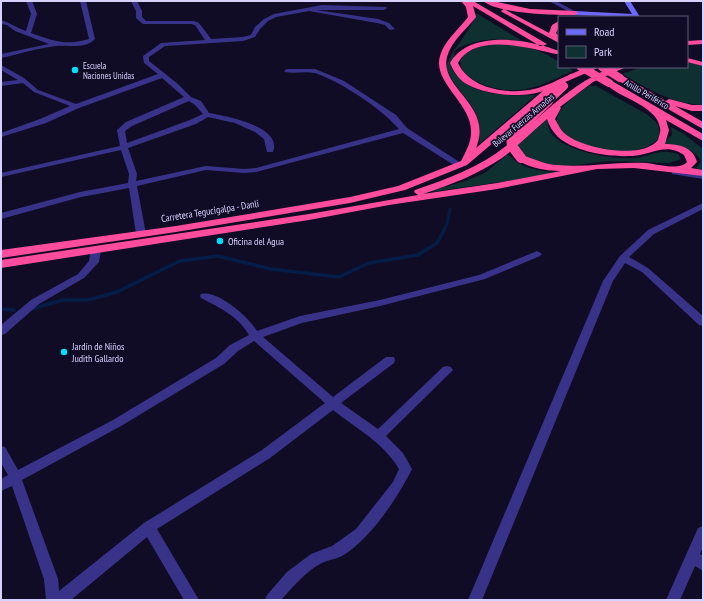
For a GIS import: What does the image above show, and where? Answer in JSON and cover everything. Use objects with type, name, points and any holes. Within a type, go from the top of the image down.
[{"type":"highway","points":[[462,164],[476,132],[476,121],[472,112],[445,74],[443,58],[450,45],[472,17],[469,6],[464,1]]},
{"type":"highway","points":[[468,1],[558,53]]},
{"type":"highway","points":[[486,1],[527,12],[575,13]]},
{"type":"highway","points":[[486,1],[557,39]]},
{"type":"highway","points":[[557,39],[539,24],[539,20],[548,15],[575,13]]},
{"type":"highway","points":[[557,39],[554,27],[558,23]]},
{"type":"highway","points":[[558,53],[522,43],[505,41],[485,43],[468,49],[457,58],[454,63],[460,76],[468,81],[498,91],[511,93],[536,91],[562,83]]},
{"type":"highway","points":[[689,42],[703,42]]},
{"type":"highway","points":[[688,51],[703,50]]},
{"type":"highway","points":[[688,60],[703,64]]},
{"type":"highway","name":"Bulevar Fuerzas Armadas","points":[[421,182],[462,164],[562,83],[580,70],[591,68]]},
{"type":"highway","name":"Anillo Periférico","points":[[604,68],[703,126]]},
{"type":"highway","name":"Bulevar Fuerzas Armadas","points":[[389,202],[428,189],[475,170],[508,149],[558,104],[590,80],[620,68]]},
{"type":"highway","name":"Anillo Periférico","points":[[580,70],[609,84],[703,138]]},
{"type":"highway","points":[[562,83],[511,137],[510,142],[521,158],[530,163],[558,168],[593,168]]},
{"type":"highway","points":[[639,89],[671,103],[692,108],[703,108]]},
{"type":"highway","points":[[558,104],[551,119],[554,128],[569,142],[596,151],[622,154],[633,153],[655,147],[669,146],[689,154],[692,158],[692,162],[689,166],[677,169]]},
{"type":"highway","points":[[652,109],[665,126],[666,131],[662,141],[655,147]]},
{"type":"highway","points":[[389,202],[497,186],[593,168],[623,165],[677,169],[703,173]]},
{"type":"highway","name":"Carretera Tegucigalpa - Danli","points":[[1,254],[141,234],[350,200],[421,182]]},
{"type":"highway","name":"Carretera Tegucigalpa - Danli","points":[[1,264],[308,217],[389,202]]},
{"type":"street","points":[[28,34],[34,14],[29,1]]},
{"type":"street","points":[[1,56],[56,44],[76,44],[87,42],[92,39],[83,1]]},
{"type":"street","points":[[134,1],[139,11],[139,18],[145,23],[192,22],[197,24],[208,40]]},
{"type":"street","points":[[552,1],[575,13],[637,16]]},
{"type":"street","points":[[609,15],[624,12],[628,9],[628,3]]},
{"type":"street","points":[[628,3],[637,16]]},
{"type":"street","points":[[207,115],[198,103],[189,98],[163,74],[146,62],[146,56],[163,44],[243,39],[253,36],[257,28],[270,17],[302,10],[322,7],[361,9],[384,8]]},
{"type":"street","points":[[302,10],[378,21],[387,24],[392,29]]},
{"type":"street","points":[[609,15],[613,16]]},
{"type":"street","points":[[1,22],[9,24],[17,30],[56,44]]},
{"type":"street","points":[[1,67],[24,81],[36,91],[76,106]]},
{"type":"street","points":[[286,71],[315,71],[342,82],[393,117],[404,130],[462,164]]},
{"type":"street","points":[[1,135],[43,121],[76,106],[163,74]]},
{"type":"street","points":[[1,84],[24,81]]},
{"type":"street","points":[[141,234],[132,184],[133,174],[121,133],[123,128],[189,98]]},
{"type":"street","points":[[1,175],[124,147],[193,122],[207,115],[237,121],[258,130],[267,138],[270,144],[270,150]]},
{"type":"street","points":[[1,216],[80,195],[206,168],[240,171],[256,170],[337,149],[362,140],[404,130]]},
{"type":"street","points":[[649,167],[703,178]]},
{"type":"street","points":[[475,600],[608,281],[623,258],[651,232],[703,206]]},
{"type":"street","points":[[1,332],[16,317],[35,302],[82,276],[94,262],[96,250]]},
{"type":"street","points":[[1,485],[117,423],[220,361],[234,348],[255,336],[300,320],[387,301],[482,277],[537,254]]},
{"type":"street","points":[[623,258],[645,270],[703,322]]},
{"type":"street","points":[[205,296],[232,309],[248,324],[255,336],[333,404],[379,435],[399,456],[406,469],[397,486],[361,533],[337,551],[316,560],[292,577],[272,600]]},
{"type":"street","points":[[60,600],[149,528],[266,454],[390,360]]},
{"type":"street","points":[[379,435],[447,370]]},
{"type":"street","points":[[1,451],[15,477],[51,579],[53,600]]},
{"type":"street","points":[[149,528],[192,600]]},
{"type":"street","points":[[673,600],[698,560],[703,532]]},
{"type":"green space","points":[[476,13],[522,41],[505,39],[489,40],[474,42],[458,48],[455,51],[451,67],[458,77],[467,84],[488,93],[536,95],[479,144],[480,131],[478,120],[469,102],[451,78],[446,67],[453,52],[471,26]]},
{"type":"green space","points":[[497,43],[536,50],[558,61],[558,68],[568,68],[573,71],[532,88],[518,90],[501,89],[486,85],[473,79],[464,72],[461,63],[464,55],[476,48]]},
{"type":"green space","points":[[688,62],[703,66],[703,105],[670,99],[622,74],[639,68],[688,68]]},
{"type":"green space","points":[[589,86],[596,86],[648,115],[657,123],[661,135],[654,143],[645,148],[623,152],[606,150],[583,144],[564,133],[558,127],[557,119],[559,114],[570,100]]},
{"type":"green space","points":[[547,118],[551,133],[558,140],[578,150],[616,158],[636,158],[660,152],[671,152],[678,154],[681,159],[669,163],[608,161],[559,167],[527,159],[515,148]]},
{"type":"green space","points":[[671,127],[684,134],[703,149],[703,170],[695,168],[701,161],[694,153],[684,148],[662,144],[672,135]]},
{"type":"green space","points":[[508,154],[526,167],[562,173],[432,192],[485,173]]},
{"type":"waterway","points":[[443,231],[447,224],[450,209]]},
{"type":"waterway","points":[[32,309],[62,300],[88,300],[117,292],[180,261],[218,256],[271,269],[339,277],[369,263],[418,255],[437,243],[444,230]]},
{"type":"waterway","points":[[1,309],[14,310]]},
{"type":"place","name":"Escuela Naciones Unidas","points":[[75,70]]},
{"type":"place","name":"Oficina del Agua","points":[[220,241]]},
{"type":"place","name":"Jardín de Niños Judith Gallardo","points":[[64,352]]}]
